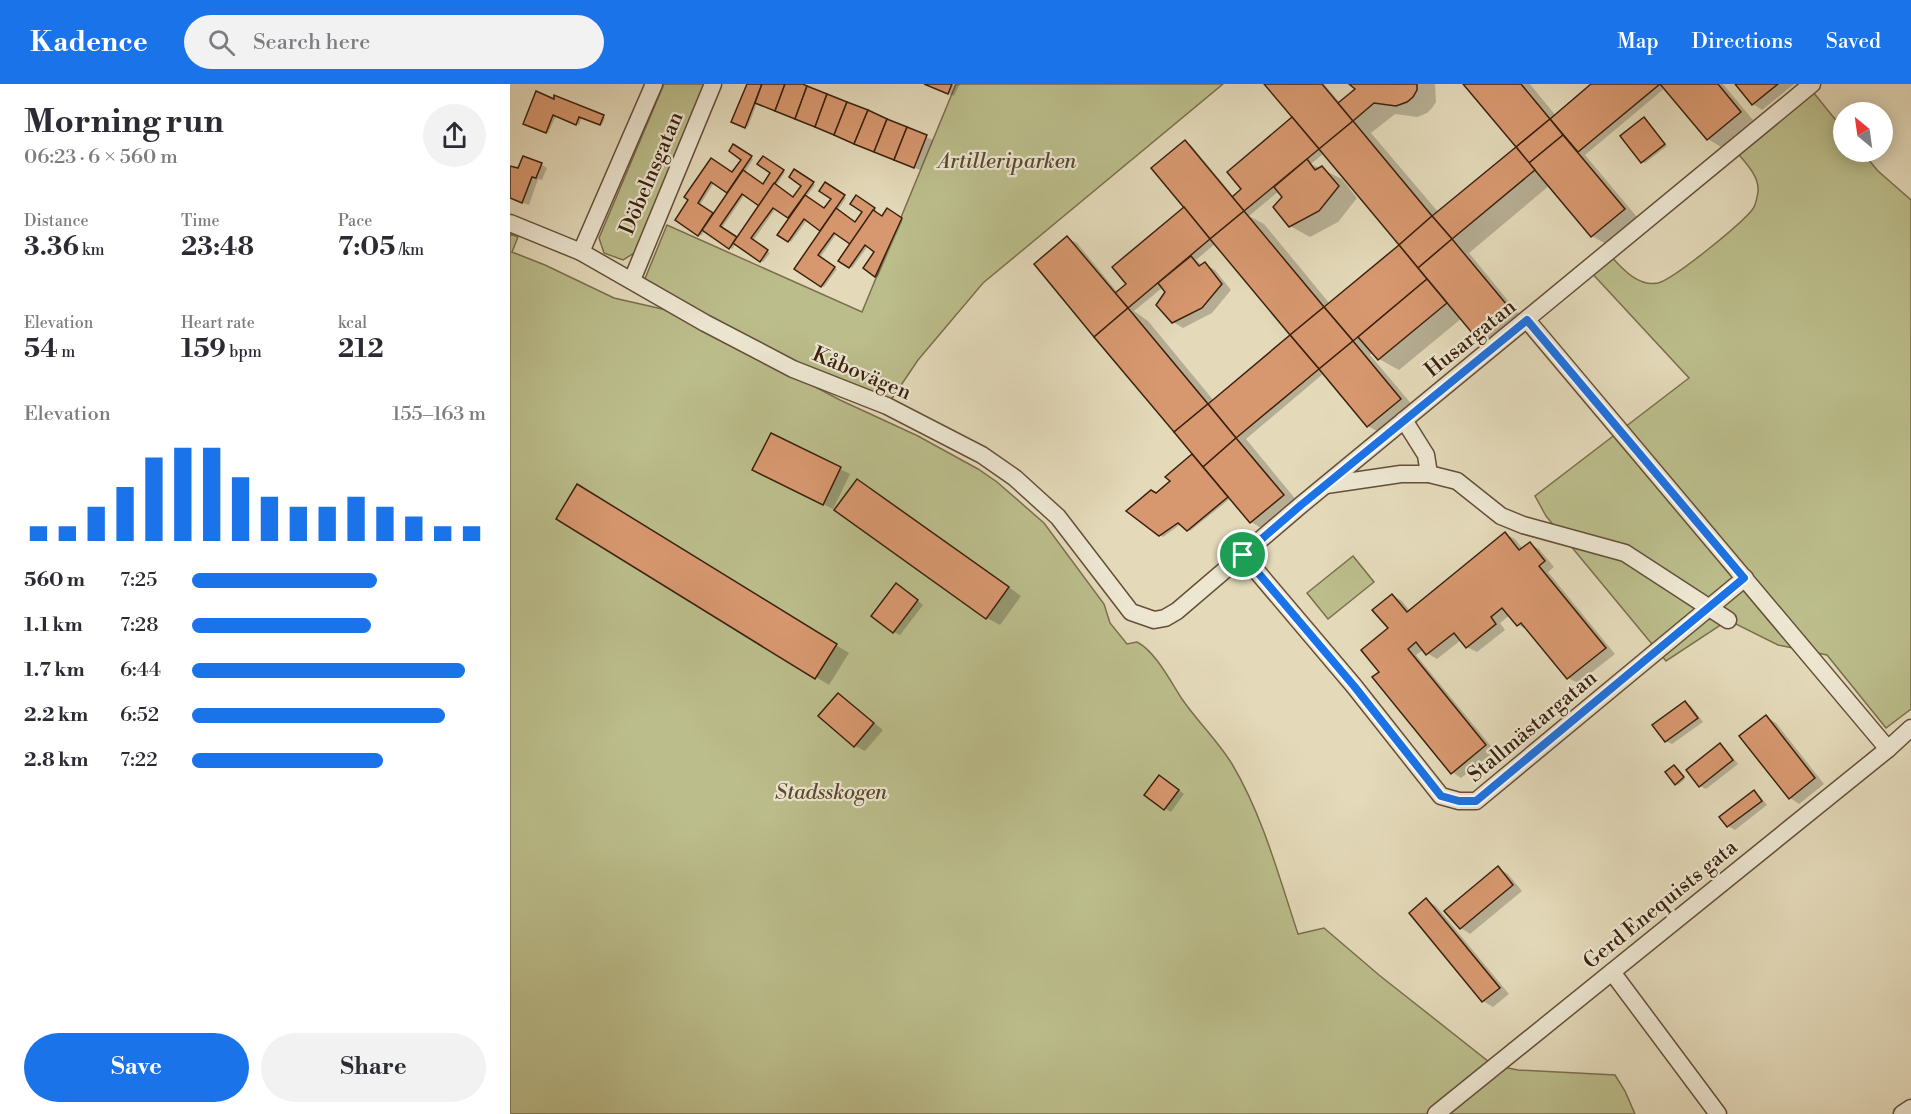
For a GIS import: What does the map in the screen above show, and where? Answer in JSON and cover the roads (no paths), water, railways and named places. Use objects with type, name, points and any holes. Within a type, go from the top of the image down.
[{"type":"street","name":"Döbelnsgatan","points":[[581,252],[654,84]]},
{"type":"street","name":"Döbelnsgatan","points":[[632,280],[713,84]]},
{"type":"street","name":"Husargatan","points":[[1154,620],[1165,618],[1177,611],[1325,485],[1812,84]]},
{"type":"street","name":"Kåbovägen","points":[[510,223],[581,252],[705,323],[793,369],[887,406],[982,455],[1015,478],[1058,517],[1131,612],[1154,620]]},
{"type":"street","points":[[1527,320],[1888,749]]},
{"type":"street","points":[[1404,420],[1426,454],[1429,474]]},
{"type":"street","points":[[1325,485],[1401,474],[1429,474],[1457,481],[1500,516],[1523,525],[1625,553],[1728,620]]},
{"type":"street","name":"Stallmästargatan","points":[[1243,555],[1354,686],[1441,796],[1459,801],[1476,801],[1744,578]]},
{"type":"street","name":"Gerd Enequists gata","points":[[1436,1114],[1911,728]]},
{"type":"street","points":[[1612,972],[1718,1114]]},
{"type":"street","points":[[1902,1114],[1911,1108]]},
{"type":"park label","name":"Artilleriparken","points":[[1007,161]]},
{"type":"park label","name":"Stadsskogen","points":[[831,792]]}]
